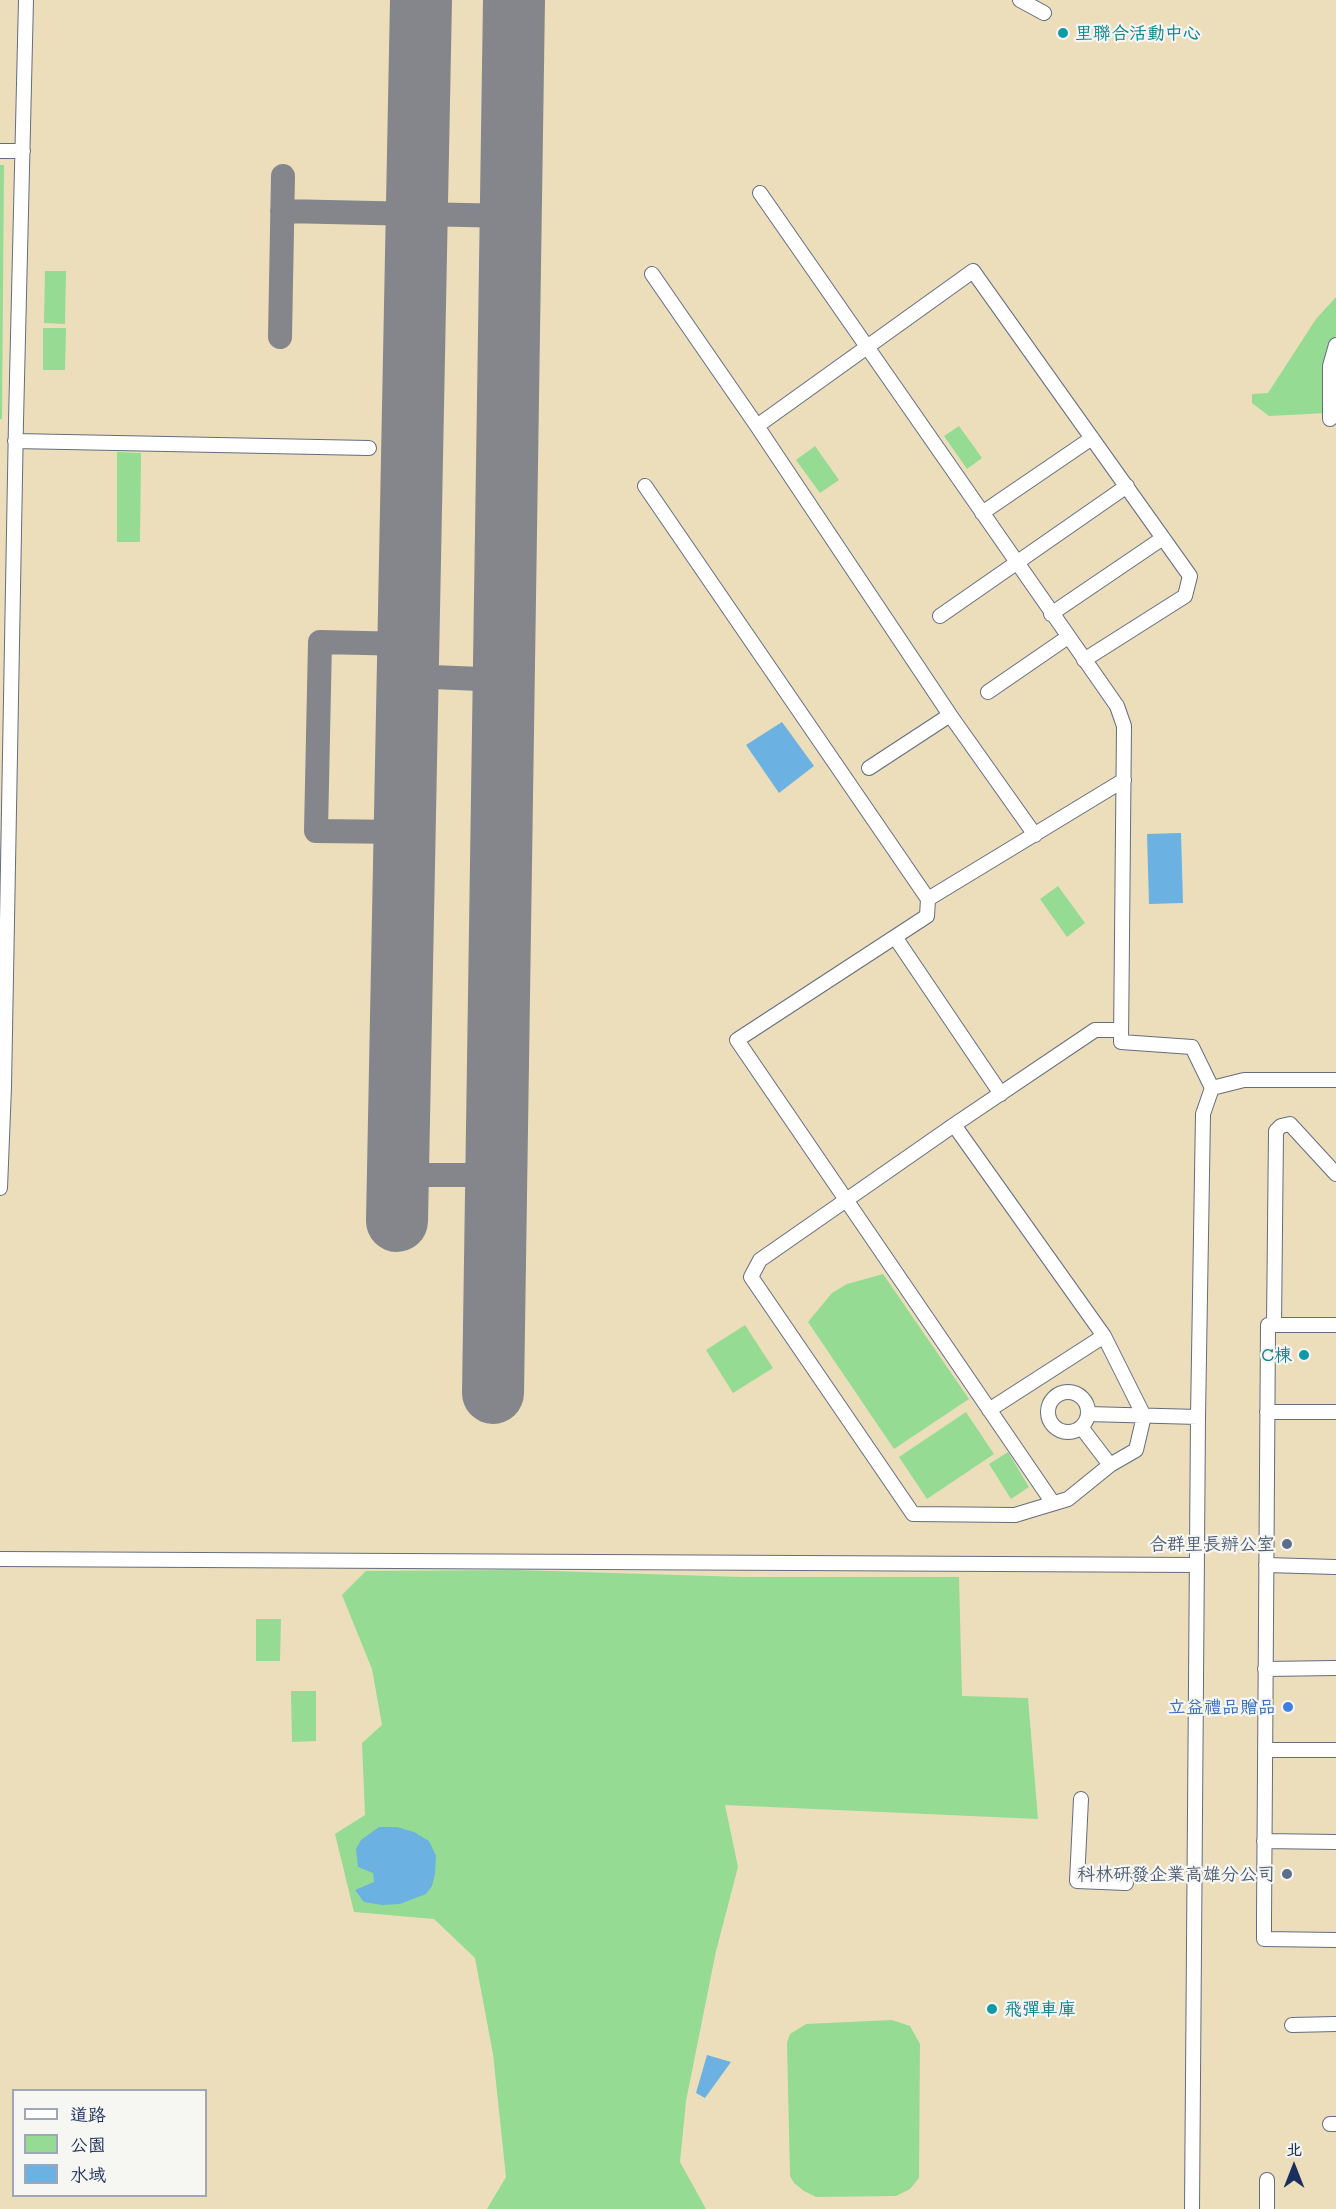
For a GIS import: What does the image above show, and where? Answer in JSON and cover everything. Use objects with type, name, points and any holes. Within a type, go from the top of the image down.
[{"type":"street","points":[[0,1188],[26,0]]},
{"type":"street","points":[[1020,0],[1044,13]]},
{"type":"street","points":[[0,151],[23,151]]},
{"type":"street","points":[[760,193],[1116,706],[1124,726],[1121,1042],[1192,1047],[1212,1088],[1203,1114],[1198,1417],[1192,2209]]},
{"type":"street","points":[[757,426],[973,271],[1190,576],[1185,596],[1084,660]]},
{"type":"street","points":[[652,274],[757,426],[950,715],[1035,835]]},
{"type":"street","points":[[1329,419],[1330,366],[1336,345]]},
{"type":"street","points":[[982,513],[1092,438]]},
{"type":"street","points":[[15,441],[369,448]]},
{"type":"street","points":[[645,486],[928,900],[927,916],[737,1040],[1053,1503]]},
{"type":"street","points":[[940,616],[1127,486]]},
{"type":"street","points":[[1051,614],[1163,538]]},
{"type":"street","points":[[988,692],[1068,637]]},
{"type":"street","points":[[869,768],[950,715]]},
{"type":"street","points":[[928,900],[1124,780]]},
{"type":"street","points":[[895,937],[1000,1094]]},
{"type":"street","points":[[954,1125],[1104,1336],[1144,1416],[1136,1450],[1110,1465],[1068,1499],[1015,1515],[913,1514],[751,1277],[760,1260],[954,1125],[1095,1030],[1121,1030]]},
{"type":"street","points":[[1212,1088],[1244,1080],[1336,1080]]},
{"type":"street","points":[[1336,1174],[1290,1124],[1281,1126],[1276,1131],[1267,1412],[1264,1939],[1336,1940]]},
{"type":"street","points":[[1271,1325],[1336,1325]]},
{"type":"street","points":[[989,1410],[1104,1336]]},
{"type":"street","points":[[1041,1376],[1055,1397]]},
{"type":"street","points":[[1068,1392],[1080,1396],[1085,1401],[1088,1414],[1081,1427],[1070,1432],[1064,1431],[1053,1425],[1050,1420],[1049,1407],[1055,1397],[1068,1392]]},
{"type":"street","points":[[1267,1412],[1336,1412]]},
{"type":"street","points":[[1088,1414],[1198,1417]]},
{"type":"street","points":[[1081,1427],[1110,1465]]},
{"type":"street","points":[[0,1559],[1197,1565]]},
{"type":"street","points":[[1266,1565],[1336,1567]]},
{"type":"street","points":[[1266,1669],[1336,1668]]},
{"type":"street","points":[[1265,1750],[1336,1750]]},
{"type":"street","points":[[1081,1799],[1077,1881],[1126,1883]]},
{"type":"street","points":[[1264,1841],[1336,1842]]},
{"type":"street","points":[[1292,2025],[1336,2025]]},
{"type":"street","points":[[1267,2180],[1267,2209]]},
{"type":"green space","points":[[0,165],[4,165],[2,419],[0,419]]},
{"type":"green space","points":[[45,271],[66,271],[65,324],[44,323]]},
{"type":"green space","points":[[1336,297],[1336,335],[1327,365],[1327,413],[1269,416],[1252,403],[1252,394],[1268,393],[1316,319]]},
{"type":"green space","points":[[43,328],[66,328],[65,370],[43,370]]},
{"type":"green space","points":[[959,426],[982,458],[967,469],[944,436]]},
{"type":"green space","points":[[815,446],[839,480],[820,493],[796,460]]},
{"type":"green space","points":[[117,452],[141,453],[140,542],[117,542]]},
{"type":"green space","points":[[1058,886],[1085,923],[1067,937],[1040,899]]},
{"type":"green space","points":[[883,1274],[969,1399],[894,1449],[808,1322],[832,1293],[847,1284]]},
{"type":"green space","points":[[745,1325],[773,1368],[733,1393],[706,1350]]},
{"type":"green space","points":[[966,1412],[994,1454],[927,1499],[899,1457]]},
{"type":"green space","points":[[1008,1452],[1029,1487],[1011,1499],[989,1464]]},
{"type":"green space","points":[[516,1570],[743,1577],[959,1577],[962,1696],[1028,1698],[1038,1819],[725,1805],[738,1867],[716,1951],[686,2101],[680,2162],[706,2209],[487,2209],[506,2177],[493,2054],[475,1958],[434,1919],[354,1912],[335,1834],[365,1815],[362,1743],[382,1725],[372,1669],[342,1595],[366,1571]]},
{"type":"green space","points":[[256,1619],[281,1619],[280,1661],[256,1661]]},
{"type":"green space","points":[[291,1691],[316,1691],[316,1741],[292,1742]]},
{"type":"green space","points":[[892,2020],[910,2026],[920,2044],[919,2178],[910,2189],[896,2196],[816,2197],[794,2183],[790,2176],[787,2043],[790,2034],[806,2024]]},
{"type":"water","points":[[782,722],[814,766],[779,793],[746,745]]},
{"type":"water","points":[[1181,833],[1183,903],[1149,904],[1147,834]]},
{"type":"water","points":[[379,1827],[397,1827],[414,1832],[429,1841],[436,1856],[435,1874],[432,1886],[426,1894],[400,1904],[382,1905],[364,1902],[355,1890],[374,1882],[373,1873],[358,1867],[356,1849],[361,1840]]},
{"type":"water","points":[[707,2055],[731,2062],[705,2098],[696,2093]]},
{"type":"taxiway","points":[[280,337],[283,176]]},
{"type":"taxiway","points":[[282,211],[511,216]]},
{"type":"taxiway","points":[[405,832],[316,831],[320,642],[408,644]]},
{"type":"taxiway","points":[[408,676],[505,680]]},
{"type":"taxiway","points":[[398,1175],[497,1175]]},
{"type":"runway","points":[[397,1221],[421,0]]},
{"type":"runway","points":[[493,1393],[514,0]]},
{"type":"place","name":"里聯合活動中心","points":[[1063,33]]},
{"type":"place","name":"C棟","points":[[1304,1355]]},
{"type":"place","name":"合群里長辦公室","points":[[1287,1544]]},
{"type":"place","name":"立益禮品贈品","points":[[1288,1707]]},
{"type":"place","name":"科林研發企業高雄分公司","points":[[1287,1874]]},
{"type":"place","name":"飛彈車庫","points":[[992,2009]]}]
